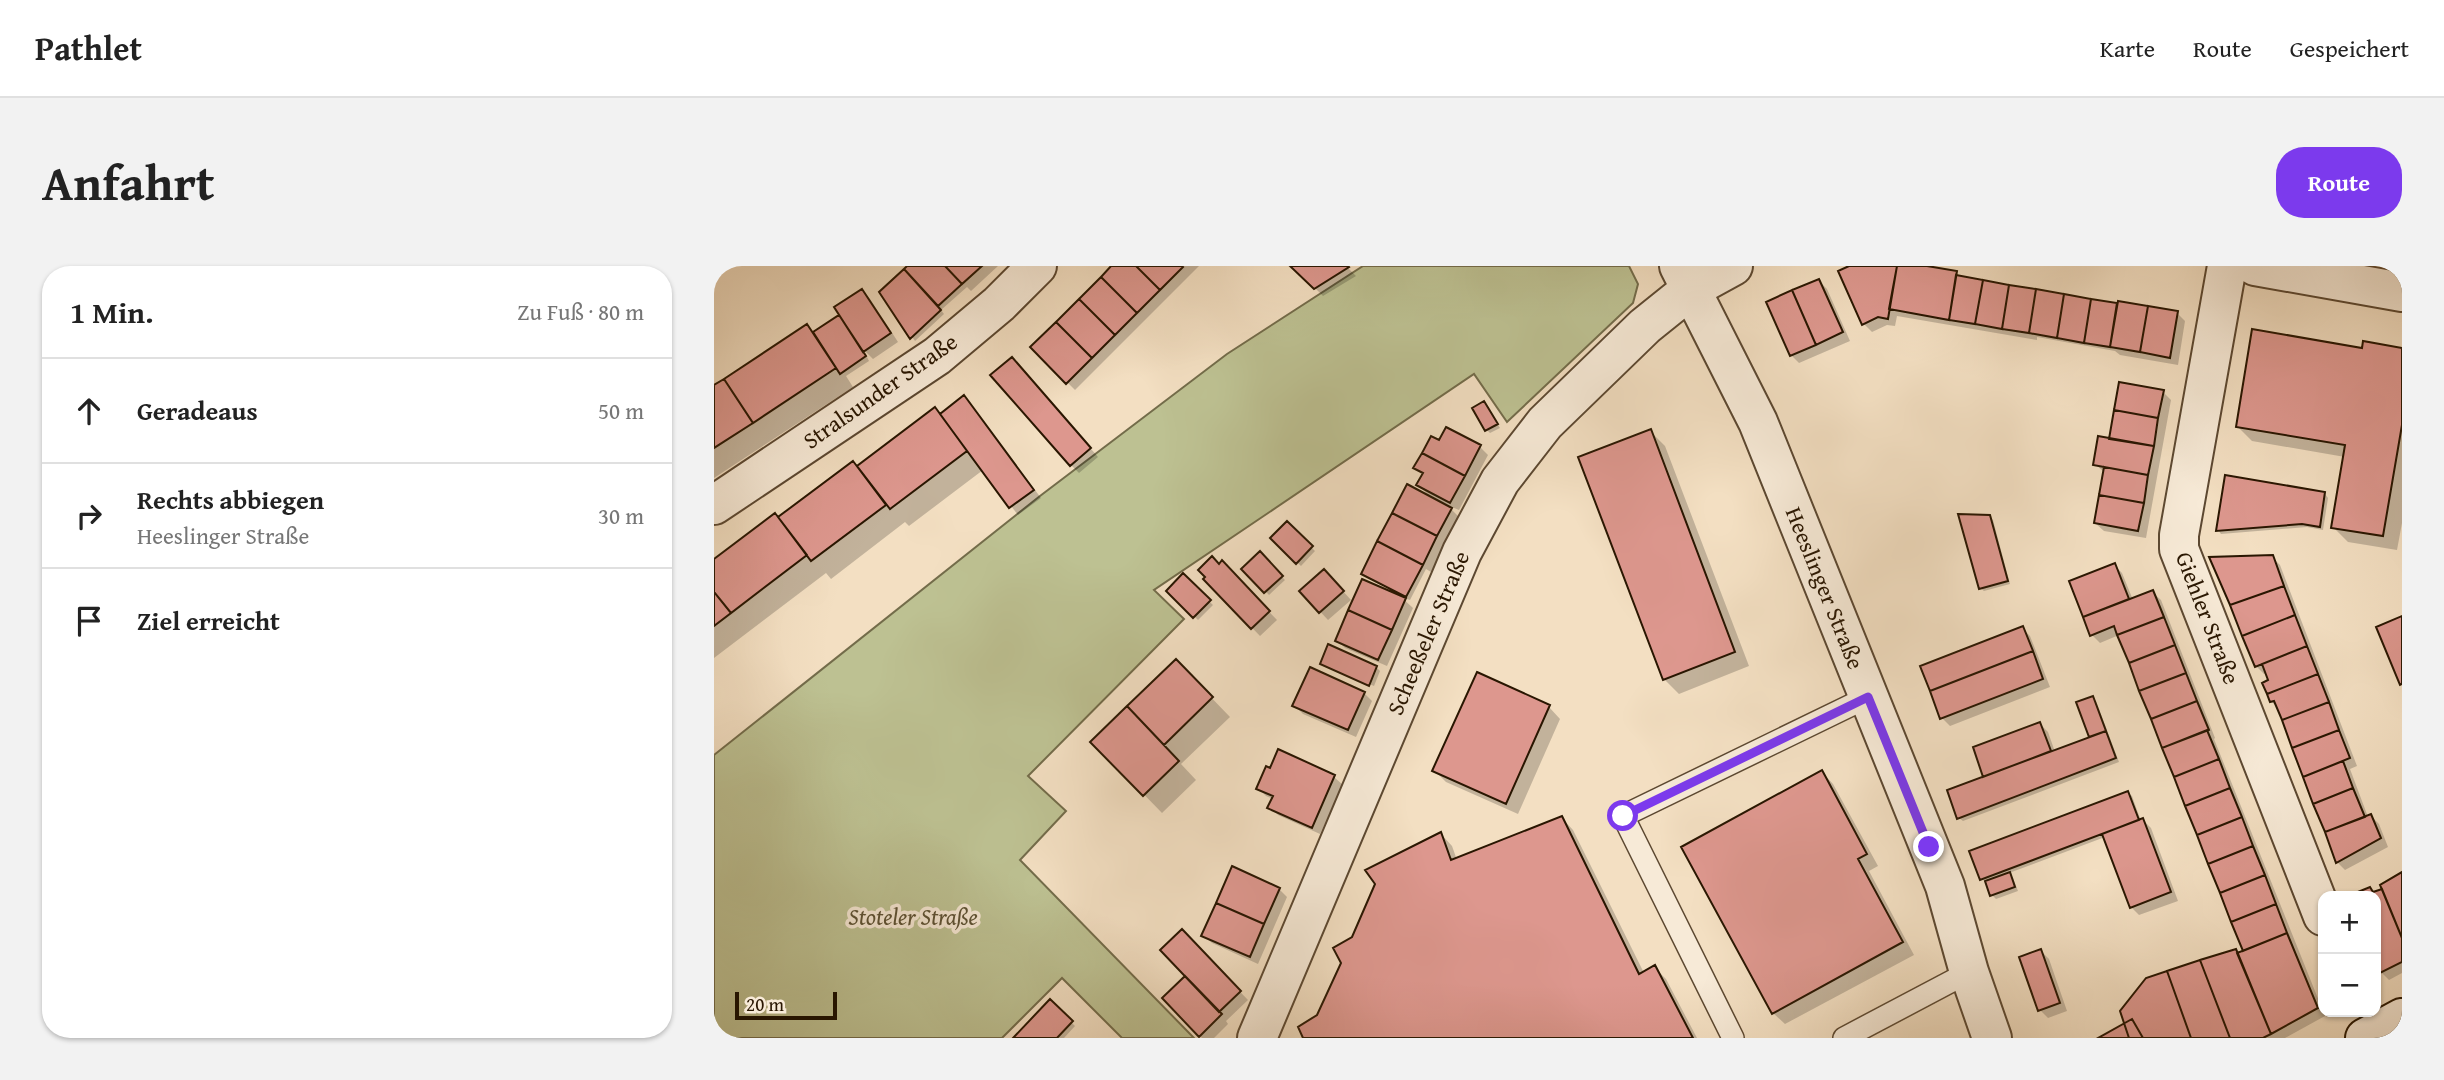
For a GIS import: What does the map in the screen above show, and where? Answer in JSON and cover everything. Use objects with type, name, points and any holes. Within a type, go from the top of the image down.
[{"type":"street","name":"Stralsunder Straße","points":[[714,505],[937,356],[999,304],[1037,266]]},
{"type":"street","name":"Scheeßeler Straße","points":[[1257,1038],[1462,552],[1500,481],[1545,423],[1645,326],[1685,277],[1734,266]]},
{"type":"street","name":"Giehler Straße","points":[[2227,266],[2179,535],[2179,550],[2318,903]]},
{"type":"street","points":[[2255,266],[2402,292]]},
{"type":"street","name":"Heeslinger Straße","points":[[1685,277],[1758,422],[1945,886],[1969,972],[1992,1038]]},
{"type":"lane","points":[[1733,1038],[1623,816],[1868,697]]},
{"type":"lane","points":[[1844,1038],[1969,972]]},
{"type":"green space","name":"Stoteler Straße","points":[[1363,266],[1629,266],[1638,284],[1633,303],[1507,422],[1474,374],[1154,590],[1184,619],[1028,776],[1066,811],[1020,860],[1194,1038],[1122,1038],[1062,978],[1002,1038],[714,1038],[714,755],[1040,496],[1227,354]]},
{"type":"building","points":[[907,266],[945,266],[962,284],[938,306],[904,269]]},
{"type":"building","points":[[945,266],[982,266],[962,284]]},
{"type":"building","points":[[1111,266],[1136,266],[1160,290],[1137,313],[1101,277]]},
{"type":"building","points":[[1136,266],[1182,266],[1183,267],[1160,290]]},
{"type":"building","points":[[1290,266],[1348,266],[1349,267],[1314,289]]},
{"type":"building","points":[[1849,266],[1897,266],[1888,319],[1878,317],[1862,325],[1838,271]]},
{"type":"building","points":[[1897,266],[1927,266],[1957,271],[1949,320],[1889,309]]},
{"type":"building","points":[[904,269],[941,310],[910,339],[879,292]]},
{"type":"building","points":[[1956,275],[1983,280],[1975,324],[1949,320]]},
{"type":"building","points":[[1101,277],[1137,313],[1115,335],[1079,299]]},
{"type":"building","points":[[1819,279],[1843,332],[1816,345],[1792,290]]},
{"type":"building","points":[[1983,280],[2009,285],[2002,329],[1975,324]]},
{"type":"building","points":[[2009,285],[2036,289],[2029,333],[2002,329]]},
{"type":"building","points":[[862,289],[891,333],[863,352],[834,307]]},
{"type":"building","points":[[2036,289],[2064,294],[2057,338],[2029,333]]},
{"type":"building","points":[[1792,290],[1816,345],[1790,356],[1766,302]]},
{"type":"building","points":[[2064,294],[2091,299],[2084,343],[2057,338]]},
{"type":"building","points":[[1079,299],[1115,335],[1092,358],[1056,322]]},
{"type":"building","points":[[2091,299],[2117,303],[2110,347],[2084,343]]},
{"type":"building","points":[[2118,301],[2148,306],[2140,352],[2110,347]]},
{"type":"building","points":[[2148,306],[2178,311],[2170,358],[2140,352]]},
{"type":"building","points":[[839,315],[866,356],[840,374],[813,332]]},
{"type":"building","points":[[1056,322],[1092,358],[1066,384],[1030,347]]},
{"type":"building","points":[[807,324],[836,368],[753,423],[724,379]]},
{"type":"building","points":[[2252,329],[2362,348],[2363,341],[2402,348],[2402,425],[2383,536],[2331,528],[2345,445],[2236,427]]},
{"type":"building","points":[[1012,357],[1091,448],[1070,466],[990,375]]},
{"type":"building","points":[[724,379],[753,423],[714,448],[714,385]]},
{"type":"building","points":[[2119,382],[2164,390],[2158,418],[2114,410]]},
{"type":"building","points":[[964,395],[1034,490],[1009,508],[940,414]]},
{"type":"building","points":[[1484,401],[1498,424],[1485,431],[1472,408]]},
{"type":"building","points":[[935,407],[967,451],[890,509],[857,466]]},
{"type":"building","points":[[2114,410],[2158,418],[2154,446],[2109,439]]},
{"type":"building","points":[[1446,427],[1481,445],[1465,476],[1422,453],[1431,436],[1439,440]]},
{"type":"building","points":[[1651,429],[1735,652],[1663,680],[1578,457]]},
{"type":"building","points":[[2098,436],[2154,446],[2148,475],[2093,465]]},
{"type":"building","points":[[1422,453],[1465,476],[1450,503],[1416,485],[1423,473],[1413,468]]},
{"type":"building","points":[[853,461],[886,505],[811,561],[778,517]]},
{"type":"building","points":[[2104,467],[2148,475],[2144,503],[2099,495]]},
{"type":"building","points":[[2225,475],[2325,492],[2320,527],[2302,524],[2216,531]]},
{"type":"building","points":[[1407,484],[1452,508],[1437,536],[1392,513]]},
{"type":"building","points":[[2099,495],[2144,503],[2138,531],[2094,523]]},
{"type":"building","points":[[775,513],[807,555],[731,613],[714,592],[714,559]]},
{"type":"building","points":[[1392,513],[1437,536],[1423,565],[1377,541]]},
{"type":"building","points":[[1958,514],[1990,515],[2008,581],[1979,589]]},
{"type":"building","points":[[1287,521],[1313,546],[1296,564],[1270,538]]},
{"type":"building","points":[[1377,541],[1423,565],[1406,597],[1361,574]]},
{"type":"building","points":[[1260,551],[1283,576],[1264,593],[1241,569]]},
{"type":"building","points":[[2273,555],[2284,586],[2230,605],[2209,557]]},
{"type":"building","points":[[1212,556],[1219,564],[1222,560],[1270,611],[1251,629],[1203,579],[1205,577],[1198,570]]},
{"type":"building","points":[[2115,563],[2129,599],[2083,617],[2069,581]]},
{"type":"building","points":[[1324,569],[1344,591],[1319,613],[1299,591]]},
{"type":"building","points":[[1183,573],[1211,600],[1193,618],[1166,591]]},
{"type":"building","points":[[1362,579],[1406,598],[1392,630],[1348,610]]},
{"type":"building","points":[[2284,586],[2295,615],[2242,636],[2230,605]]},
{"type":"building","points":[[2153,590],[2164,617],[2117,635],[2114,626],[2090,636],[2083,617]]},
{"type":"building","points":[[714,592],[731,613],[714,626]]},
{"type":"building","points":[[1348,610],[1392,630],[1378,660],[1335,641]]},
{"type":"building","points":[[2295,615],[2307,646],[2255,667],[2242,636]]},
{"type":"building","points":[[2402,616],[2402,684],[2400,685],[2376,627]]},
{"type":"building","points":[[2164,617],[2175,645],[2129,663],[2117,635]]},
{"type":"building","points":[[2023,626],[2033,651],[1930,691],[1920,666]]},
{"type":"building","points":[[1328,644],[1377,666],[1369,686],[1320,664]]},
{"type":"building","points":[[2175,645],[2186,673],[2139,691],[2129,663]]},
{"type":"building","points":[[2307,646],[2318,674],[2267,694],[2262,683],[2268,680],[2262,664]]},
{"type":"building","points":[[2033,651],[2043,679],[1940,719],[1930,691]]},
{"type":"building","points":[[1176,659],[1213,697],[1164,745],[1127,706]]},
{"type":"building","points":[[1310,667],[1365,692],[1348,730],[1292,706]]},
{"type":"building","points":[[1477,672],[1550,705],[1506,804],[1432,771]]},
{"type":"building","points":[[2186,673],[2197,701],[2151,719],[2139,691]]},
{"type":"building","points":[[2318,674],[2329,702],[2282,720],[2274,701],[2270,702],[2267,694]]},
{"type":"building","points":[[2093,696],[2106,731],[2089,737],[2076,702]]},
{"type":"building","points":[[2197,701],[2209,730],[2162,748],[2151,719]]},
{"type":"building","points":[[2329,702],[2339,730],[2292,748],[2282,720]]},
{"type":"building","points":[[1127,706],[1179,761],[1143,796],[1090,742]]},
{"type":"building","points":[[2040,722],[2051,751],[1983,777],[1973,747]]},
{"type":"building","points":[[2207,730],[2219,759],[2174,777],[2162,748]]},
{"type":"building","points":[[2339,730],[2350,758],[2303,777],[2292,748]]},
{"type":"building","points":[[2106,731],[2116,758],[1957,819],[1947,790]]},
{"type":"building","points":[[1278,749],[1335,775],[1312,828],[1267,808],[1273,796],[1256,789],[1266,766],[1270,768]]},
{"type":"building","points":[[2219,759],[2230,788],[2185,806],[2174,777]]},
{"type":"building","points":[[2343,761],[2353,788],[2313,804],[2303,777]]},
{"type":"building","points":[[1822,770],[1867,854],[1858,859],[1903,942],[1772,1014],[1681,847]]},
{"type":"building","points":[[2230,788],[2242,817],[2197,835],[2185,806]]},
{"type":"building","points":[[2353,788],[2365,817],[2325,832],[2313,804]]},
{"type":"building","points":[[2128,791],[2139,820],[1980,880],[1969,851]]},
{"type":"building","points":[[2371,814],[2381,838],[2336,863],[2325,832]]},
{"type":"building","points":[[1562,816],[1639,974],[1655,965],[1693,1038],[1303,1038],[1298,1027],[1317,1015],[1341,963],[1333,948],[1352,937],[1375,884],[1365,870],[1441,832],[1451,860]]},
{"type":"building","points":[[2242,817],[2253,846],[2208,864],[2197,835]]},
{"type":"building","points":[[2143,818],[2171,892],[2130,908],[2102,834]]},
{"type":"building","points":[[2253,846],[2265,875],[2220,893],[2208,864]]},
{"type":"building","points":[[1232,866],[1280,888],[1264,924],[1216,903]]},
{"type":"building","points":[[2010,872],[2015,887],[1990,896],[1985,881]]},
{"type":"building","points":[[2402,872],[2402,938],[2380,885]]},
{"type":"building","points":[[2265,875],[2276,904],[2231,922],[2220,893]]},
{"type":"building","points":[[2382,889],[2402,938],[2402,962],[2381,972],[2381,891],[2376,891]]},
{"type":"building","points":[[1216,903],[1264,924],[1250,957],[1201,936]]},
{"type":"building","points":[[2276,904],[2287,933],[2243,951],[2231,922]]},
{"type":"building","points":[[1182,929],[1241,991],[1219,1012],[1160,950]]},
{"type":"building","points":[[2287,933],[2318,1008],[2271,1034],[2237,953]]},
{"type":"building","points":[[2041,949],[2060,1003],[2038,1011],[2019,957]]},
{"type":"building","points":[[2236,949],[2271,1034],[2263,1038],[2230,1038],[2200,960]]},
{"type":"building","points":[[2200,960],[2230,1038],[2191,1038],[2167,971]]},
{"type":"building","points":[[2167,971],[2191,1038],[2129,1038],[2120,1011],[2146,978]]},
{"type":"building","points":[[1185,976],[1222,1014],[1199,1037],[1162,998]]},
{"type":"building","points":[[1050,999],[1073,1021],[1057,1038],[1013,1038]]},
{"type":"building","points":[[2132,1019],[2143,1038],[2098,1038]]},
{"type":"tram line","points":[[2396,1038],[2402,1035]]},
{"type":"route","points":[[1623,816],[1868,697],[1929,847]]}]
